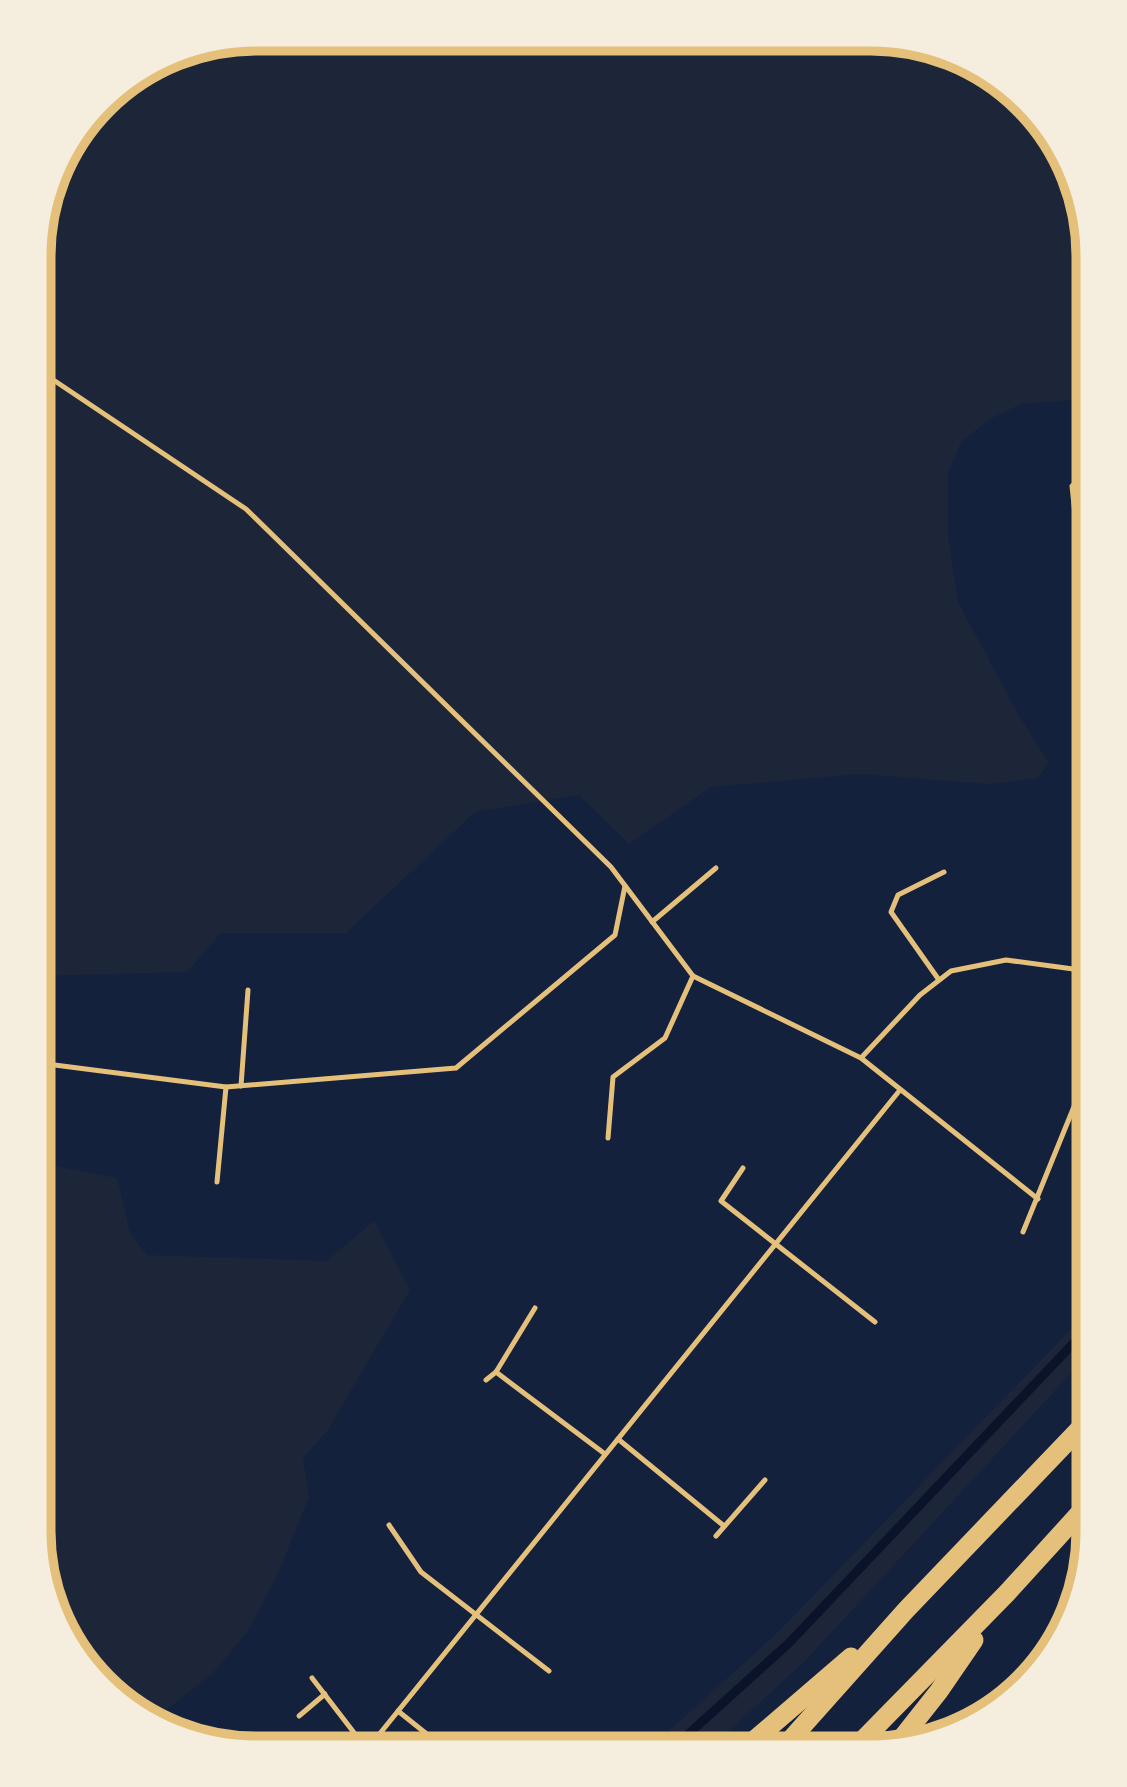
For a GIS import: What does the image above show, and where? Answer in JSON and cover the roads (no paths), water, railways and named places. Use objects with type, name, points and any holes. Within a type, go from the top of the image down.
[{"type":"highway","points":[[794,1736],[906,1610],[1076,1433]]},
{"type":"highway","points":[[867,1736],[1007,1593],[1076,1517]]},
{"type":"highway","points":[[906,1733],[939,1691],[1007,1593]]},
{"type":"highway","points":[[760,1736],[906,1610]]},
{"type":"lane","points":[[51,378],[246,509],[611,867],[693,976],[861,1058],[1038,1199]]},
{"type":"lane","points":[[1076,482],[1072,486],[1076,524]]},
{"type":"lane","points":[[652,922],[716,868]]},
{"type":"lane","points":[[939,980],[891,912],[898,895],[944,872]]},
{"type":"lane","points":[[51,1065],[226,1087],[456,1068],[615,935],[625,886]]},
{"type":"lane","points":[[861,1058],[920,995],[951,971],[1006,960],[1076,969]]},
{"type":"lane","points":[[608,1138],[613,1077],[665,1038],[693,976]]},
{"type":"lane","points":[[241,1086],[248,990]]},
{"type":"lane","points":[[218,1182],[226,1087]]},
{"type":"lane","points":[[376,1736],[900,1090]]},
{"type":"lane","points":[[1023,1232],[1076,1102]]},
{"type":"lane","points":[[743,1168],[721,1201],[875,1322]]},
{"type":"lane","points":[[486,1380],[496,1372],[535,1308]]},
{"type":"lane","points":[[496,1372],[605,1454]]},
{"type":"lane","points":[[618,1439],[724,1526]]},
{"type":"lane","points":[[716,1536],[765,1480]]},
{"type":"lane","points":[[389,1525],[421,1572],[549,1671]]},
{"type":"lane","points":[[312,1678],[358,1736]]},
{"type":"lane","points":[[299,1716],[325,1694]]},
{"type":"lane","points":[[398,1711],[429,1736]]},
{"type":"waterway","points":[[686,1736],[789,1643],[1076,1340]]}]
